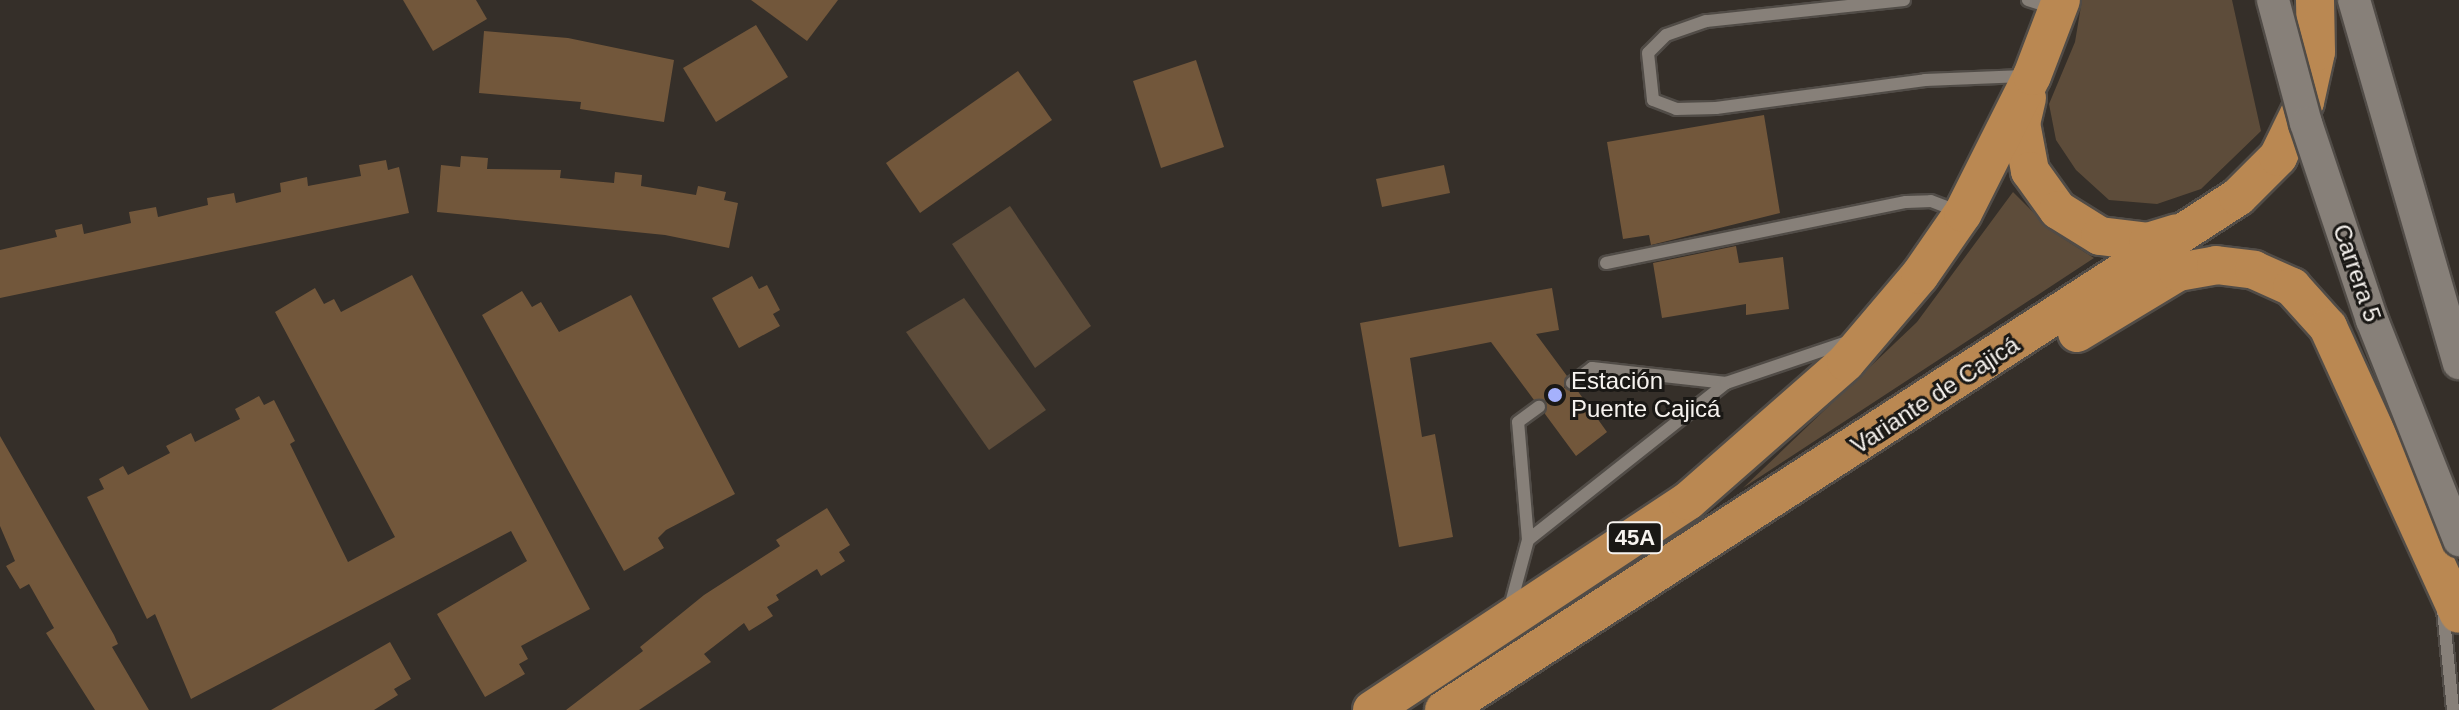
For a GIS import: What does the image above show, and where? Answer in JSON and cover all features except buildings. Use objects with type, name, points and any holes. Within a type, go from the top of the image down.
[{"type":"highway","name":"Variante de Cajicá","points":[[1444,710],[2238,197],[2278,157],[2305,102],[2316,52],[2315,0]]},
{"type":"highway","name":"45A","points":[[1372,710],[1688,501],[1760,443],[1873,333],[1963,213],[2032,76],[2049,3]]},
{"type":"highway","points":[[2032,76],[2021,123],[2030,171],[2058,210],[2112,237],[2148,242],[2194,228]]},
{"type":"highway","points":[[1946,388],[2035,358],[2178,272],[2216,265],[2254,270],[2292,287],[2328,327],[2449,553],[2459,614]]},
{"type":"main road","name":"Carrera 5","points":[[2273,0],[2306,123],[2449,553]]},
{"type":"main road","points":[[2354,0],[2459,363]]},
{"type":"lane","points":[[1904,0],[1706,21],[1666,35],[1648,53],[1653,100],[1676,109],[1716,108],[1925,80],[2032,76]]},
{"type":"lane","points":[[1606,263],[1906,202],[1931,201],[1963,213]]},
{"type":"lane","points":[[1528,540],[1726,383],[1873,333]]},
{"type":"lane","points":[[1572,383],[1592,368],[1726,383]]},
{"type":"lane","points":[[1505,624],[1528,540],[1518,422],[1539,407]]},
{"type":"lane","points":[[2449,553],[2453,710]]},
{"type":"shaded area","points":[[2082,0],[2232,0],[2261,131],[2201,189],[2157,204],[2109,200],[2076,170],[2056,140],[2049,104],[2075,42]]},
{"type":"shaded area","points":[[2013,192],[2053,232],[2094,258],[1743,488],[1917,322]]},
{"type":"shaded area","points":[[1010,206],[1091,326],[1035,368],[952,244]]},
{"type":"shaded area","points":[[964,298],[1046,410],[989,450],[906,332]]},
{"type":"place","name":"Estación Puente Cajicá","points":[[1555,395]]}]
